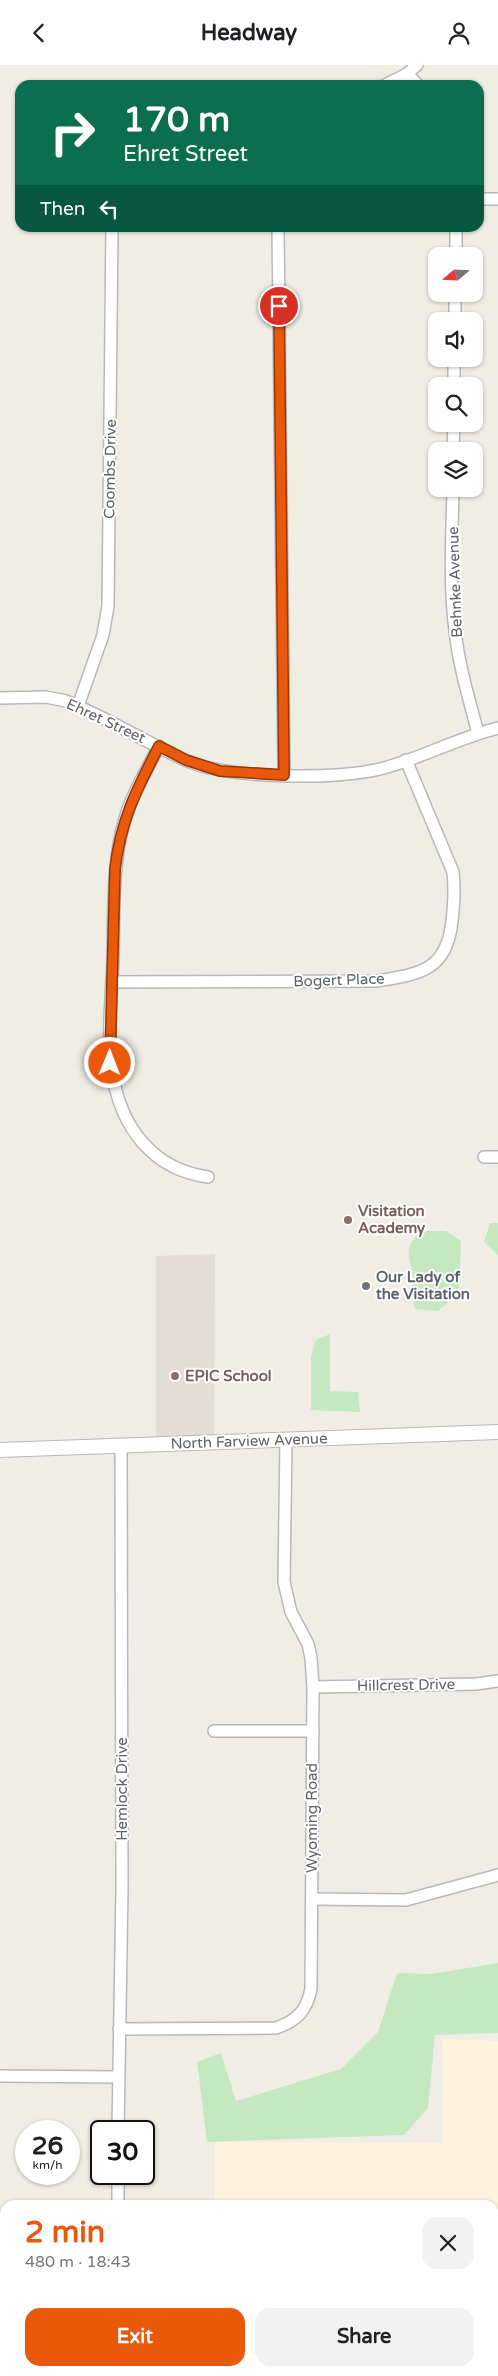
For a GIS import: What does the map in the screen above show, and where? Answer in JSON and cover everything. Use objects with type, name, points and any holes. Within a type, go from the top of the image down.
[{"type":"street","points":[[395,80],[417,65]]},
{"type":"street","points":[[406,74],[413,80]]},
{"type":"street","points":[[484,199],[498,199]]},
{"type":"street","name":"Coombs Drive","points":[[78,706],[103,635],[108,606],[112,232]]},
{"type":"street","points":[[278,232],[284,775]]},
{"type":"street","points":[[456,232],[456,247]]},
{"type":"street","name":"Behnke Avenue","points":[[453,497],[452,587],[454,630],[460,667],[478,733]]},
{"type":"street","name":"Ehret Street","points":[[0,698],[46,697],[78,706],[186,760],[220,771],[284,775],[354,773],[378,769],[498,727]]},
{"type":"street","points":[[159,746],[132,799],[118,843],[115,869],[110,1063],[117,1099],[125,1117],[136,1134],[163,1161],[174,1168],[194,1175],[208,1177]]},
{"type":"street","name":"Bogert Place","points":[[112,982],[377,981],[420,970],[437,962],[445,953],[450,941],[455,888],[452,872],[406,760]]},
{"type":"street","points":[[484,1157],[498,1157]]},
{"type":"street","name":"North Farview Avenue","points":[[0,1450],[498,1432]]},
{"type":"street","name":"Wyoming Road","points":[[119,2029],[276,2027],[296,2019],[307,2005],[312,1989],[313,1687],[308,1644],[291,1612],[284,1582],[286,1440]]},
{"type":"street","name":"Hemlock Drive","points":[[118,2120],[122,1889],[121,1446]]},
{"type":"street","name":"Hillcrest Drive","points":[[313,1687],[476,1684],[498,1681]]},
{"type":"street","points":[[214,1731],[312,1731]]},
{"type":"street","points":[[312,1899],[406,1900],[498,1875]]},
{"type":"street","points":[[0,2076],[118,2077]]},
{"type":"street","points":[[118,2185],[118,2200]]},
{"type":"shaded area","points":[[215,1254],[214,1443],[156,1445],[156,1256]]},
{"type":"shaded area","points":[[443,2039],[498,2041],[498,2200],[215,2200],[215,2142],[443,2143]]},
{"type":"green space","points":[[490,1223],[498,1223],[498,1255],[484,1242]]},
{"type":"green space","points":[[421,1231],[446,1231],[461,1241],[459,1293],[438,1311],[415,1309],[414,1305],[409,1248]]},
{"type":"green space","points":[[330,1334],[330,1391],[358,1392],[360,1412],[311,1410],[311,1357],[316,1340]]},
{"type":"green space","points":[[498,1963],[498,2033],[435,2035],[428,2108],[404,2135],[207,2142],[197,2062],[221,2053],[236,2101],[341,2069],[378,2032],[397,1973],[431,1974]]},
{"type":"place","name":"Visitation Academy","points":[[348,1220]]},
{"type":"place","name":"Our Lady of the Visitation","points":[[366,1286]]},
{"type":"place","name":"EPIC School","points":[[175,1376]]},
{"type":"route","points":[[110,1063],[115,869],[118,843],[124,819],[132,799],[159,746],[186,760],[220,771],[284,775],[279,306]]}]
